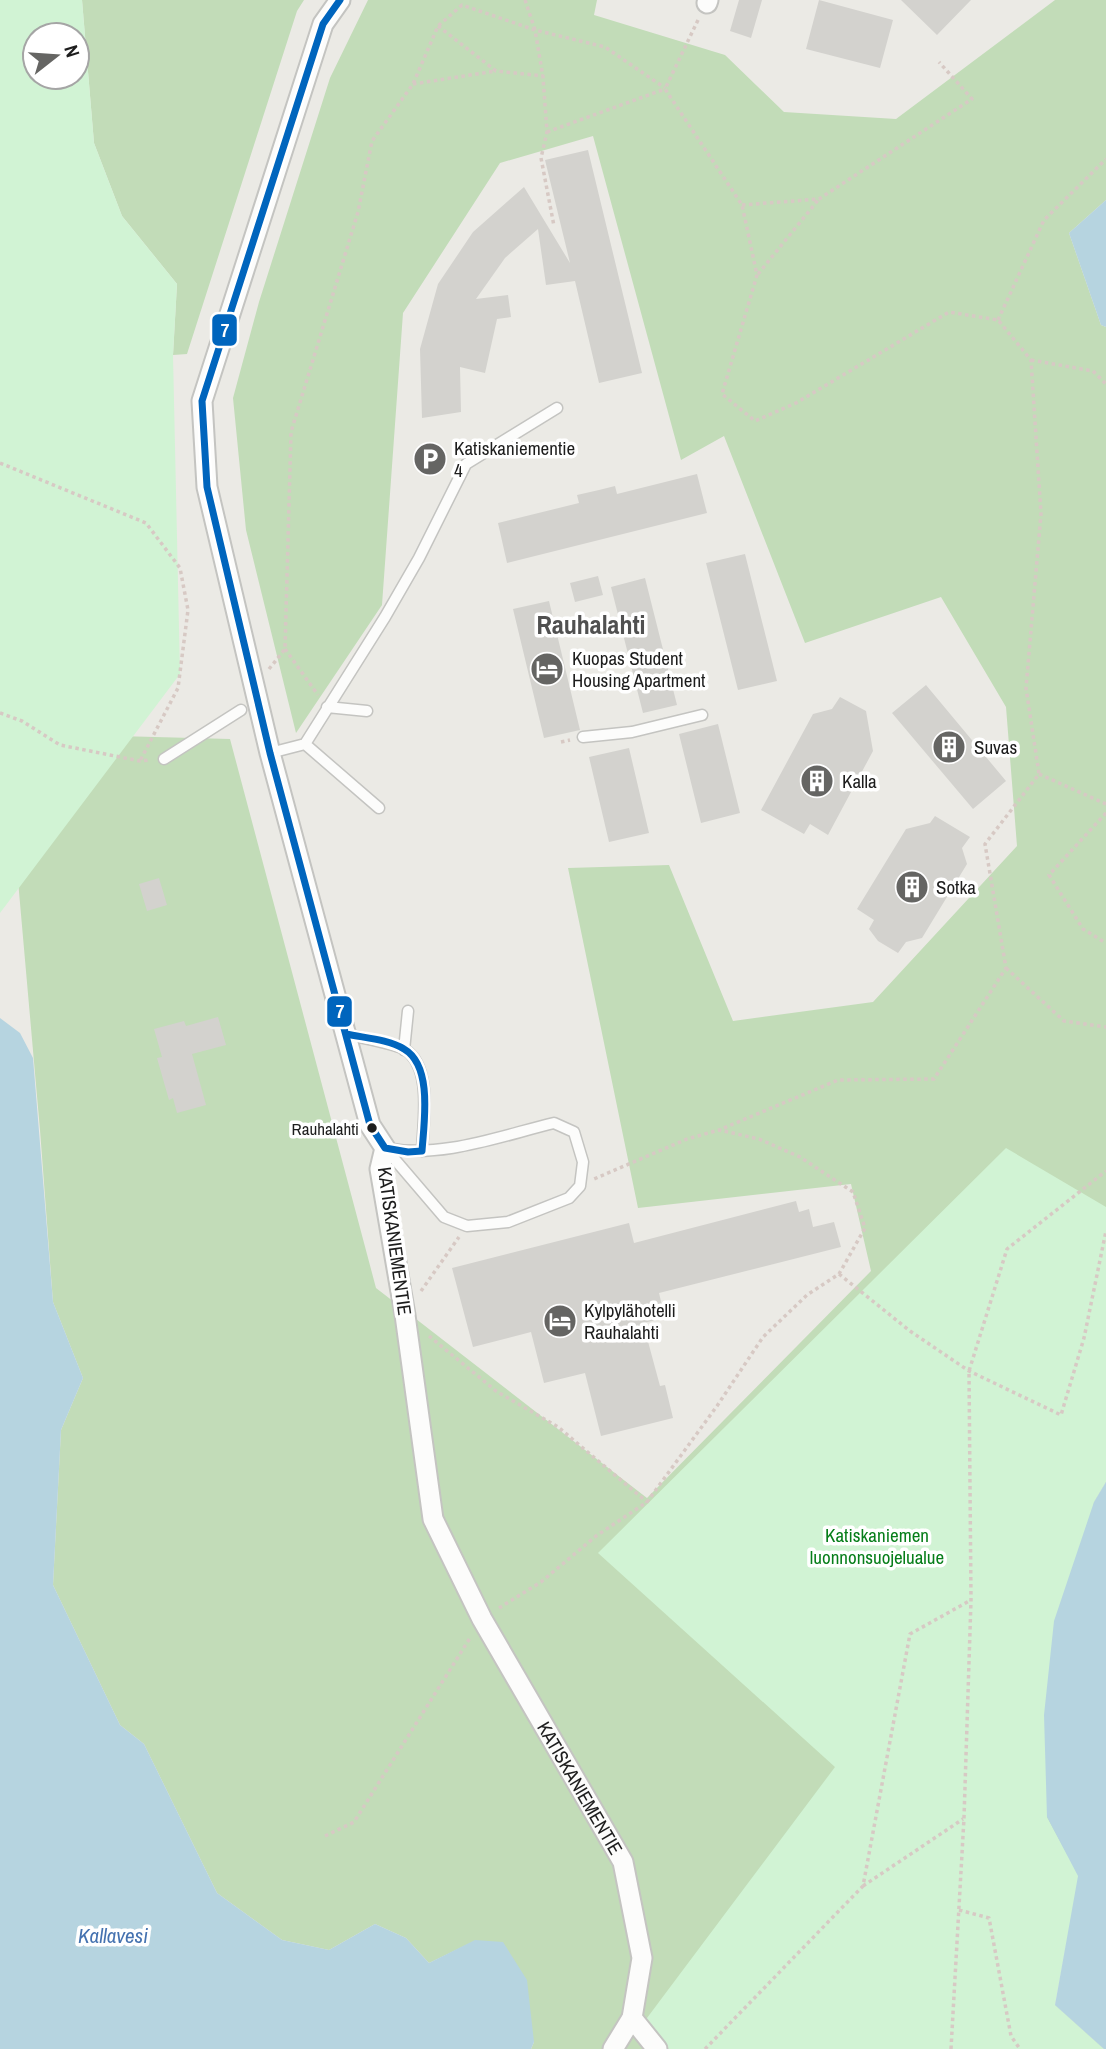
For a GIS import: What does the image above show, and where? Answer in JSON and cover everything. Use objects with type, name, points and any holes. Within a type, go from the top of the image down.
[{"type":"street","name":"KATISKANIEMENTIE","points":[[340,0],[323,24],[202,401],[207,487],[270,752],[370,1125],[385,1148],[380,1169],[405,1315],[433,1520],[482,1619],[623,1862],[642,1958],[632,2018]]},
{"type":"street","points":[[613,2049],[632,2018],[657,2049]]},
{"type":"lane","points":[[270,752],[306,744],[419,558],[466,464],[557,408]]},
{"type":"lane","points":[[327,707],[367,711]]},
{"type":"lane","points":[[164,759],[241,710]]},
{"type":"lane","points":[[583,737],[632,732],[702,715]]},
{"type":"lane","points":[[306,744],[379,808]]},
{"type":"lane","points":[[404,1049],[408,1011]]},
{"type":"lane","points":[[346,1034],[404,1049],[417,1063],[424,1082],[422,1151]]},
{"type":"lane","points":[[554,1123],[574,1132],[583,1162],[580,1186],[569,1198],[508,1223],[467,1226],[444,1217],[385,1148],[408,1152],[452,1148],[554,1123]]},
{"type":"path","points":[[525,0],[535,30],[544,76],[547,132],[541,158],[554,226]]},
{"type":"path","points":[[547,132],[666,89],[707,1]]},
{"type":"path","points":[[269,669],[285,649],[291,432],[358,212],[372,141],[413,84],[438,26],[462,5],[535,30],[605,47],[666,89],[742,205],[757,275]]},
{"type":"path","points":[[438,26],[496,71]]},
{"type":"path","points":[[939,62],[972,99],[819,199],[757,275],[722,394],[755,421],[796,403],[949,312],[998,320],[1031,360],[1041,514],[1026,688],[1039,774],[985,844],[1006,968],[1064,1021],[1106,1027]]},
{"type":"path","points":[[413,84],[496,71],[544,76]]},
{"type":"path","points":[[998,320],[1044,220],[1106,159]]},
{"type":"path","points":[[742,205],[819,199]]},
{"type":"path","points":[[1031,360],[1093,371],[1106,384]]},
{"type":"path","points":[[0,463],[146,523],[180,568],[188,610],[178,688],[140,761]]},
{"type":"path","points":[[285,649],[327,707]]},
{"type":"path","points":[[0,713],[22,721],[60,745],[140,761],[164,759]]},
{"type":"path","points":[[1039,774],[1106,804]]},
{"type":"path","points":[[1106,813],[1049,875],[1083,929],[1106,943]]},
{"type":"path","points":[[580,1186],[687,1139],[719,1130],[838,1080],[934,1079],[1006,968]]},
{"type":"path","points":[[325,1836],[354,1822],[482,1619],[541,1582],[596,1536],[647,1502],[717,1406],[762,1337],[807,1295],[839,1274],[864,1228],[853,1192],[800,1157],[759,1139],[719,1130]]},
{"type":"path","points":[[951,2049],[964,1818],[971,1600],[969,1371],[1007,1249],[1106,1171]]},
{"type":"path","points":[[467,1226],[405,1315],[496,1391],[558,1427],[647,1502]]},
{"type":"path","points":[[839,1274],[910,1331],[969,1371],[1061,1415],[1084,1338],[1106,1231]]},
{"type":"path","points":[[863,1886],[910,1634],[971,1600]]},
{"type":"path","points":[[705,2049],[863,1886],[964,1818]]},
{"type":"path","points":[[959,1910],[989,1918],[1011,2036],[1020,2049]]},
{"type":"green space","points":[[0,0],[82,0],[84,21],[21,21],[21,91],[90,91],[94,143],[122,216],[177,284],[173,355],[180,674],[0,913]]},
{"type":"green space","points":[[82,0],[304,0],[297,11],[187,354],[173,355],[177,284],[122,216],[94,143],[90,91],[91,21],[84,21]]},
{"type":"green space","points":[[368,0],[597,0],[594,15],[725,55],[784,112],[896,119],[1055,0],[1106,0],[1106,200],[1069,233],[1101,325],[1106,327],[1106,1482],[1094,1502],[1055,2005],[1104,2049],[531,2049],[534,2042],[475,1941],[429,1963],[406,1938],[375,1924],[329,1950],[282,1940],[217,1893],[144,1744],[120,1725],[53,1585],[61,1430],[83,1378],[53,1302],[5,733],[230,739],[376,1288],[647,1498],[871,1271],[851,1184],[638,1208],[568,868],[669,865],[733,1021],[873,1002],[1017,846],[1006,707],[941,597],[805,643],[724,436],[681,460],[593,136],[500,163],[403,313],[382,605],[296,733],[246,530],[233,398],[259,302],[330,78]]},
{"type":"green space","name":"Katiskaniemen luonnonsuojelualue","points":[[1006,1148],[1106,1207],[1106,1482],[1094,1502],[1047,1817],[1079,1876],[1055,2005],[1104,2049],[646,2049],[635,2034],[835,1767],[598,1553]]},
{"type":"water","points":[[1106,200],[1106,327],[1101,325],[1069,233]]},
{"type":"water","name":"Kallavesi","points":[[0,1018],[20,1033],[33,1058],[53,1302],[83,1378],[61,1430],[53,1585],[120,1725],[144,1744],[217,1893],[282,1940],[329,1950],[375,1924],[406,1938],[429,1963],[475,1940],[503,1942],[527,1980],[534,2042],[531,2049],[0,2049]]},
{"type":"water","points":[[1106,1482],[1104,2049],[1055,2005],[1078,1876],[1047,1817],[1044,1715],[1054,1621],[1094,1502]]},
{"type":"building","points":[[739,0],[762,0],[751,38],[730,31]]},
{"type":"building","points":[[819,0],[893,20],[880,68],[806,49]]},
{"type":"building","points":[[901,0],[971,0],[937,35]]},
{"type":"building","points":[[588,150],[642,373],[599,383],[575,281],[546,285],[538,229],[505,258],[476,299],[508,295],[511,317],[497,319],[485,373],[460,367],[461,412],[422,418],[420,349],[438,284],[473,232],[524,187],[570,263],[545,160]]},
{"type":"building","points":[[697,474],[707,513],[507,563],[498,523],[579,503],[577,495],[615,486],[617,494]]},
{"type":"building","points":[[745,554],[777,681],[738,690],[706,563]]},
{"type":"building","points":[[598,576],[603,595],[575,602],[570,583]]},
{"type":"building","points":[[645,578],[677,705],[643,713],[611,587]]},
{"type":"building","name":"Kuopas Student Housing Apartment","points":[[549,601],[580,730],[544,738],[513,609]]},
{"type":"building","name":"Suvas","points":[[926,685],[1006,781],[973,809],[892,713]]},
{"type":"building","name":"Kalla","points":[[840,697],[866,711],[873,751],[828,835],[810,824],[804,834],[761,810],[813,714],[832,709]]},
{"type":"building","name":"Kuopas Student Housing Apartment","points":[[718,724],[740,813],[701,823],[679,734]]},
{"type":"building","name":"Kuopas Student Housing Apartment","points":[[629,748],[649,833],[609,842],[589,757]]},
{"type":"building","name":"Sotka","points":[[935,816],[970,837],[962,848],[967,864],[922,938],[906,942],[898,953],[878,941],[869,929],[874,920],[857,909],[906,829],[930,823]]},
{"type":"building","points":[[159,878],[167,905],[147,911],[139,884]]},
{"type":"building","points":[[218,1017],[226,1045],[192,1054],[206,1105],[177,1113],[173,1098],[169,1100],[157,1058],[162,1057],[154,1029],[184,1021],[186,1026]]},
{"type":"building","name":"Kylpylähotelli Rauhalahti","points":[[796,1201],[799,1212],[809,1209],[813,1227],[834,1222],[841,1247],[659,1293],[665,1318],[643,1323],[660,1386],[665,1385],[673,1418],[601,1436],[585,1373],[544,1383],[531,1332],[473,1347],[452,1268],[629,1223],[634,1243]]},
{"type":"transit line","name":"7","points":[[340,0],[323,24],[202,401],[207,487],[270,753],[370,1125],[385,1148],[408,1152],[422,1151],[425,1096],[423,1081],[413,1057],[391,1043],[346,1034]]},
{"type":"place","name":"Katiskaniementie 4","points":[[430,459]]},
{"type":"place","name":"Kuopas Student Housing Apartment","points":[[547,669]]},
{"type":"place","name":"Suvas","points":[[949,747]]},
{"type":"place","name":"Kalla","points":[[817,781]]},
{"type":"place","name":"Sotka","points":[[912,887]]},
{"type":"place","name":"Rauhalahti","points":[[372,1128]]},
{"type":"place","name":"Kylpylähotelli Rauhalahti","points":[[560,1321]]},
{"type":"district","name":"Rauhalahti","points":[[591,624]]}]
